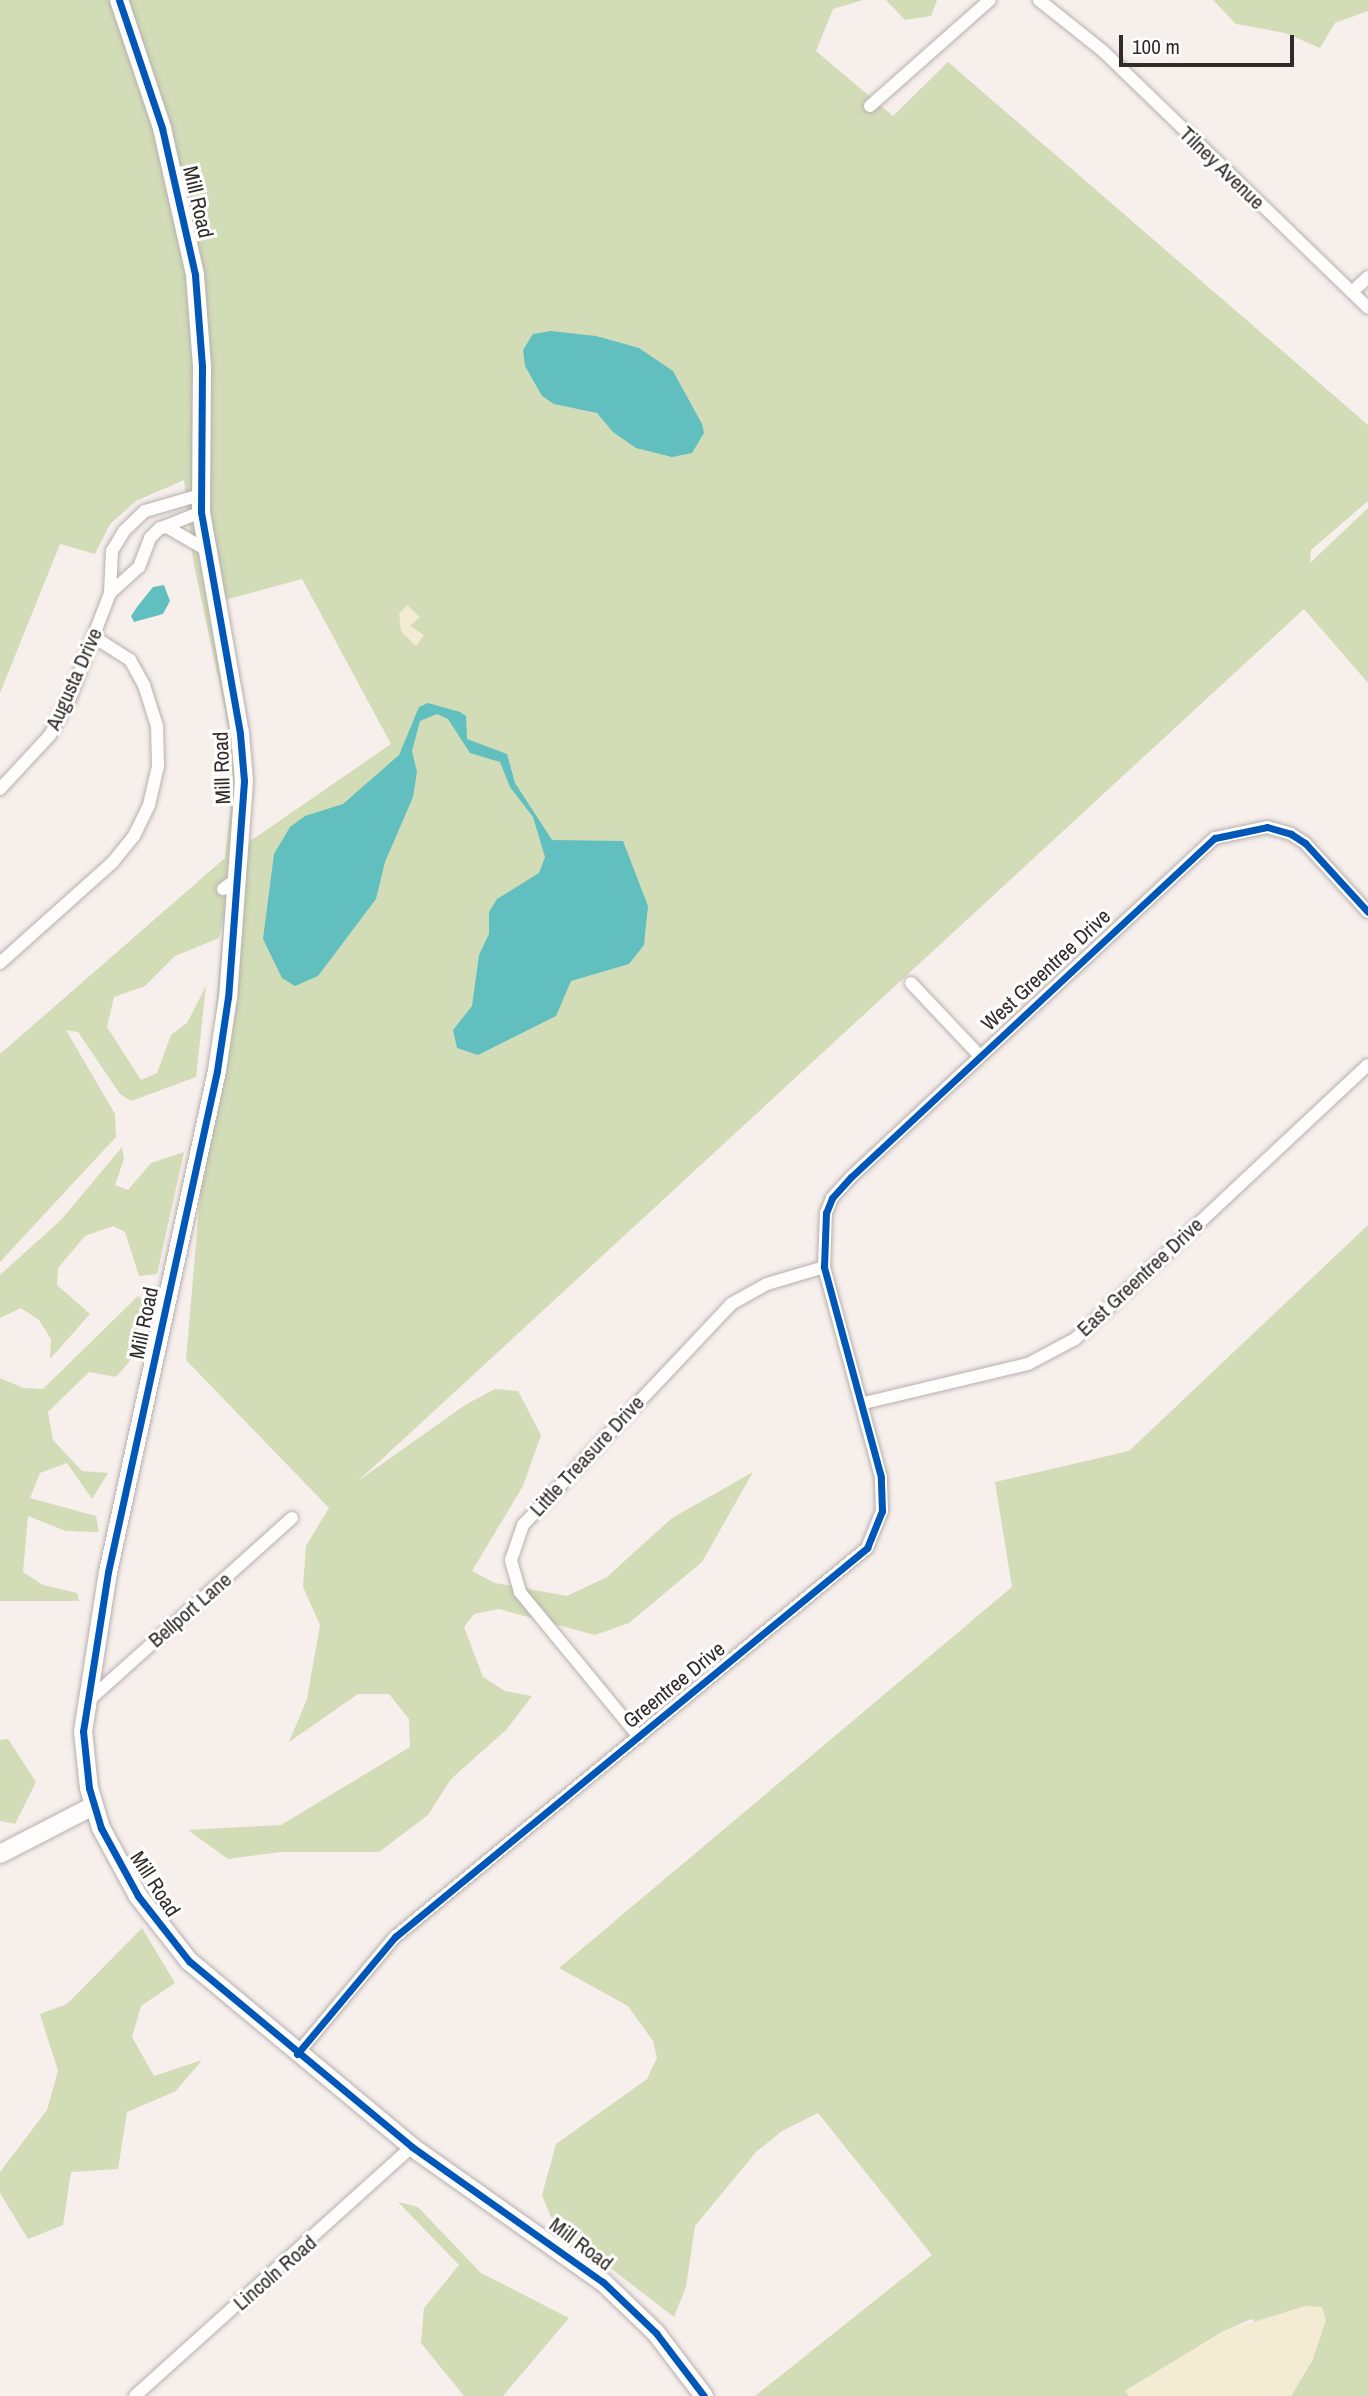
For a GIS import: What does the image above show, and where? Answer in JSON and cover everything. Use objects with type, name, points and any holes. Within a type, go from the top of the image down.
[{"type":"main road","name":"Mill Road","points":[[119,0],[162,128],[195,275],[202,367],[201,504],[205,549],[240,734],[244,781],[230,883],[228,997],[208,1127],[107,1573],[88,1701],[83,1752],[93,1806],[138,1896],[174,1944],[207,1979],[412,2147],[557,2246],[622,2298],[673,2352],[704,2396]]},
{"type":"main road","points":[[1,1853],[93,1806]]},
{"type":"street","points":[[870,106],[990,0]]},
{"type":"street","name":"Tilney Avenue","points":[[1039,0],[1076,30],[1368,308]]},
{"type":"street","points":[[1352,292],[1368,277]]},
{"type":"street","points":[[160,528],[201,504]]},
{"type":"street","name":"Augusta Drive","points":[[0,789],[50,735],[94,637],[110,593],[112,551],[124,531],[145,512],[201,504]]},
{"type":"street","points":[[160,528],[167,527],[205,549]]},
{"type":"street","name":"Augusta Drive","points":[[110,593],[139,566],[150,538],[160,528]]},
{"type":"street","points":[[0,963],[112,863],[134,836],[149,805],[158,766],[157,726],[144,685],[130,660],[94,637]]},
{"type":"street","name":"West Greentree Drive","points":[[824,1267],[823,1234],[832,1198],[980,1056],[1215,838],[1267,827],[1291,834],[1305,843],[1368,912]]},
{"type":"street","points":[[911,983],[980,1056]]},
{"type":"street","name":"East Greentree Drive","points":[[864,1403],[1028,1364],[1075,1339],[1368,1065]]},
{"type":"street","name":"Greentree Drive","points":[[297,2054],[395,1937],[867,1548],[882,1511],[883,1492],[864,1403],[824,1267]]},
{"type":"street","name":"Little Treasure Drive","points":[[639,1737],[520,1592],[511,1560],[523,1525],[731,1304],[767,1284],[824,1267]]},
{"type":"street","name":"Bellport Lane","points":[[88,1701],[292,1518]]},
{"type":"street","name":"Lincoln Road","points":[[135,2396],[412,2147]]},
{"type":"green space","points":[[0,0],[863,0],[833,9],[816,51],[893,116],[948,62],[1368,425],[1368,501],[1311,550],[1310,563],[1368,508],[1368,683],[1304,609],[358,1481],[465,1405],[495,1389],[518,1391],[541,1435],[523,1486],[472,1571],[495,1583],[567,1596],[607,1577],[672,1518],[753,1472],[702,1562],[629,1623],[595,1635],[499,1609],[474,1614],[464,1627],[483,1677],[505,1691],[532,1696],[506,1730],[451,1779],[428,1815],[379,1852],[281,1852],[228,1859],[188,1830],[281,1825],[410,1747],[409,1719],[389,1694],[358,1694],[289,1742],[307,1699],[320,1625],[303,1587],[306,1546],[329,1508],[186,1360],[224,915],[219,938],[175,956],[145,986],[114,997],[107,1027],[141,1080],[157,1073],[171,1035],[187,1023],[206,986],[196,1077],[131,1101],[120,1094],[78,1032],[66,1030],[115,1114],[116,1137],[0,1262],[0,1054],[225,858],[233,785],[230,734],[193,560],[184,480],[136,501],[110,524],[95,554],[60,544],[0,693]],"holes":[[[302,579],[391,744],[246,844],[221,601]]]},
{"type":"green space","points":[[886,0],[937,0],[931,16],[905,20]]},
{"type":"green space","points":[[1213,0],[1368,0],[1368,11],[1335,23],[1320,48],[1285,33],[1236,24]]},
{"type":"green space","points":[[122,1147],[124,1159],[115,1185],[128,1190],[151,1163],[184,1152],[157,1274],[139,1276],[125,1232],[113,1226],[85,1236],[58,1268],[57,1285],[90,1314],[50,1359],[51,1339],[39,1320],[21,1308],[0,1318],[0,1275],[61,1220]]},
{"type":"green space","points":[[1368,1225],[1368,2396],[1291,2396],[1313,2359],[1251,2319],[1222,2332],[1125,2391],[1129,2396],[755,2396],[932,2255],[818,2113],[782,2131],[756,2152],[695,2226],[686,2287],[674,2317],[578,2243],[551,2217],[542,2195],[556,2144],[647,2079],[657,2058],[653,2041],[628,2006],[559,1968],[1012,1587],[995,1482],[1129,1451]]},
{"type":"green space","points":[[138,1296],[147,1302],[129,1362],[116,1377],[89,1372],[48,1412],[53,1440],[82,1471],[108,1473],[92,1499],[67,1463],[40,1473],[30,1498],[96,1516],[99,1532],[66,1531],[28,1516],[23,1572],[43,1585],[77,1593],[79,1601],[0,1601],[0,1378],[23,1388],[43,1389]]},
{"type":"green space","points":[[8,1739],[36,1782],[15,1824],[0,1821],[0,1740]]},
{"type":"green space","points":[[142,1928],[175,1983],[141,2006],[132,2037],[154,2076],[202,2060],[176,2091],[127,2112],[118,2169],[71,2172],[63,2225],[28,2239],[0,2193],[0,2172],[47,2110],[58,2071],[40,2014],[67,2004]]},
{"type":"green space","points":[[398,2202],[418,2207],[481,2273],[569,2318],[503,2396],[464,2396],[421,2343],[424,2308],[459,2265]]},
{"type":"sand","points":[[407,605],[420,617],[410,626],[424,635],[416,646],[401,631],[399,614]]},
{"type":"sand","points":[[1305,2306],[1322,2307],[1326,2320],[1313,2359],[1291,2396],[1129,2396],[1125,2391],[1222,2332]]},
{"type":"water","points":[[551,331],[596,336],[639,348],[673,371],[702,424],[704,433],[692,453],[672,457],[636,448],[613,432],[597,413],[554,404],[542,396],[525,366],[523,350],[533,334]]},
{"type":"water","points":[[164,585],[170,601],[163,614],[134,622],[131,616],[153,587]]},
{"type":"water","points":[[428,703],[460,712],[466,716],[467,739],[507,754],[515,783],[552,840],[623,841],[648,906],[644,945],[629,964],[571,981],[556,1016],[478,1055],[457,1048],[453,1030],[472,1006],[479,955],[489,934],[489,912],[497,899],[539,873],[545,857],[533,817],[510,787],[500,762],[470,753],[448,719],[437,714],[420,721],[412,751],[417,772],[413,797],[385,862],[376,899],[318,976],[295,986],[282,978],[263,939],[274,854],[290,827],[305,816],[343,804],[399,755],[419,707]]},
{"type":"cycle path","points":[[119,0],[162,128],[195,275],[202,367],[201,512],[240,734],[244,781],[228,997],[217,1071],[108,1572],[83,1731],[89,1788],[101,1828],[138,1896],[189,1961],[412,2147],[603,2282],[656,2333],[704,2396]]},
{"type":"cycle path","points":[[297,2054],[395,1937],[867,1548],[882,1511],[881,1477],[824,1267],[826,1213],[832,1198],[851,1177],[1215,838],[1267,827],[1291,834],[1305,843],[1368,912]]}]
